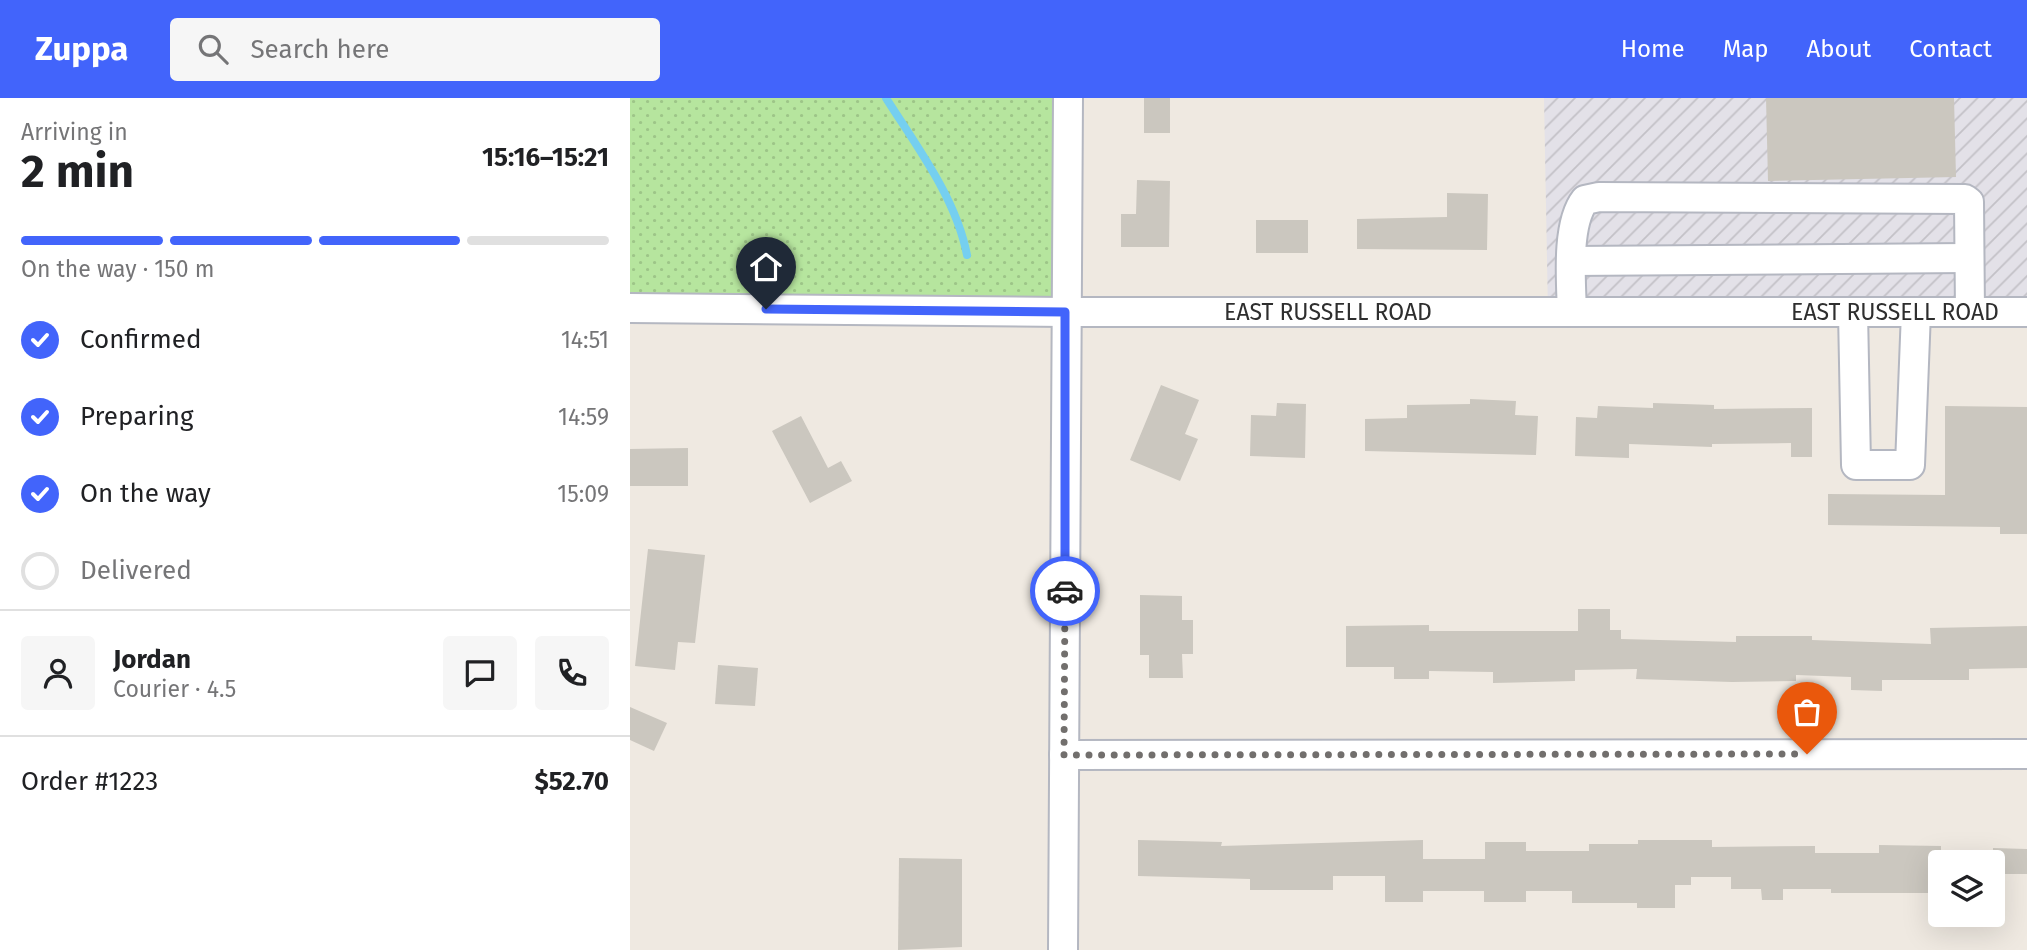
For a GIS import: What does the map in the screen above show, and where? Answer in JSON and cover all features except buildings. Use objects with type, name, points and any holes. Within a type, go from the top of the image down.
[{"type":"street","points":[[1063,950],[1068,98]]},
{"type":"street","points":[[1572,312],[1571,261],[1579,208],[1585,200],[1599,197],[1965,199],[1969,202],[1970,312]]},
{"type":"street","points":[[1571,261],[1968,258]]},
{"type":"street","name":"EAST RUSSELL ROAD","points":[[630,308],[1065,312],[2027,312]]},
{"type":"street","points":[[1853,312],[1856,465],[1910,465],[1916,312]]},
{"type":"street","points":[[1064,755],[2027,754]]},
{"type":"shaded area","points":[[1544,98],[2027,98],[2027,312],[1548,312]]},
{"type":"green space","points":[[630,98],[1068,98],[1065,312],[630,308]]},
{"type":"waterway","points":[[886,98],[945,193],[962,234],[967,255]]},
{"type":"way so far","points":[[1065,591],[1064,755],[1807,754]]},
{"type":"route","points":[[766,309],[1065,312],[1065,591]]}]
